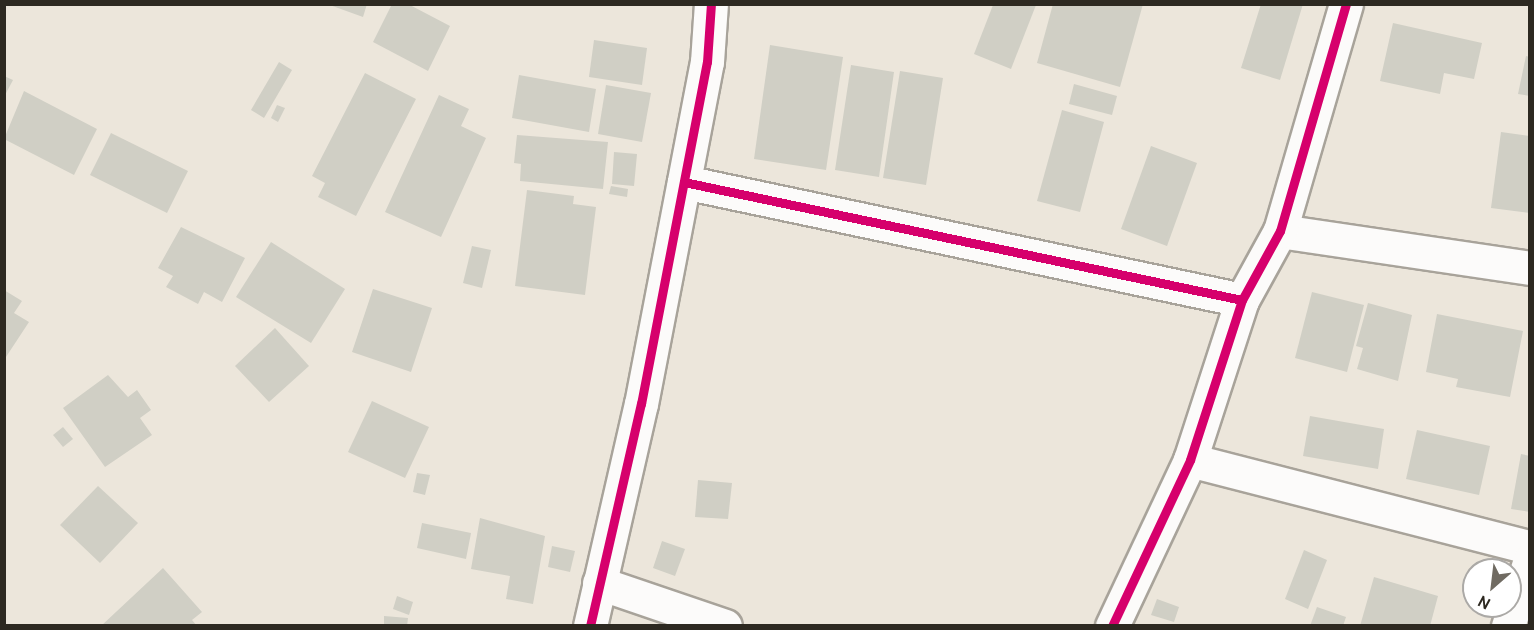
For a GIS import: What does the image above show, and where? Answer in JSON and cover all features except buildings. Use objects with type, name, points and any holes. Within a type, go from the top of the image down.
[{"type":"street","points":[[590,626],[684,182],[707,62],[711,4]]},
{"type":"street","points":[[1112,626],[1190,460],[1242,300],[1280,231],[1346,4]]},
{"type":"street","points":[[684,182],[1242,300]]},
{"type":"street","points":[[1280,231],[1530,268]]},
{"type":"street","points":[[1190,460],[1530,547]]},
{"type":"street","points":[[1508,626],[1530,560]]},
{"type":"street","points":[[599,583],[725,626]]},
{"type":"cycle path","points":[[590,626],[641,404],[707,62],[711,4]]},
{"type":"cycle path","points":[[1112,626],[1190,460],[1242,300],[1280,231],[1346,4]]},
{"type":"cycle path","points":[[684,182],[1242,300]]}]
